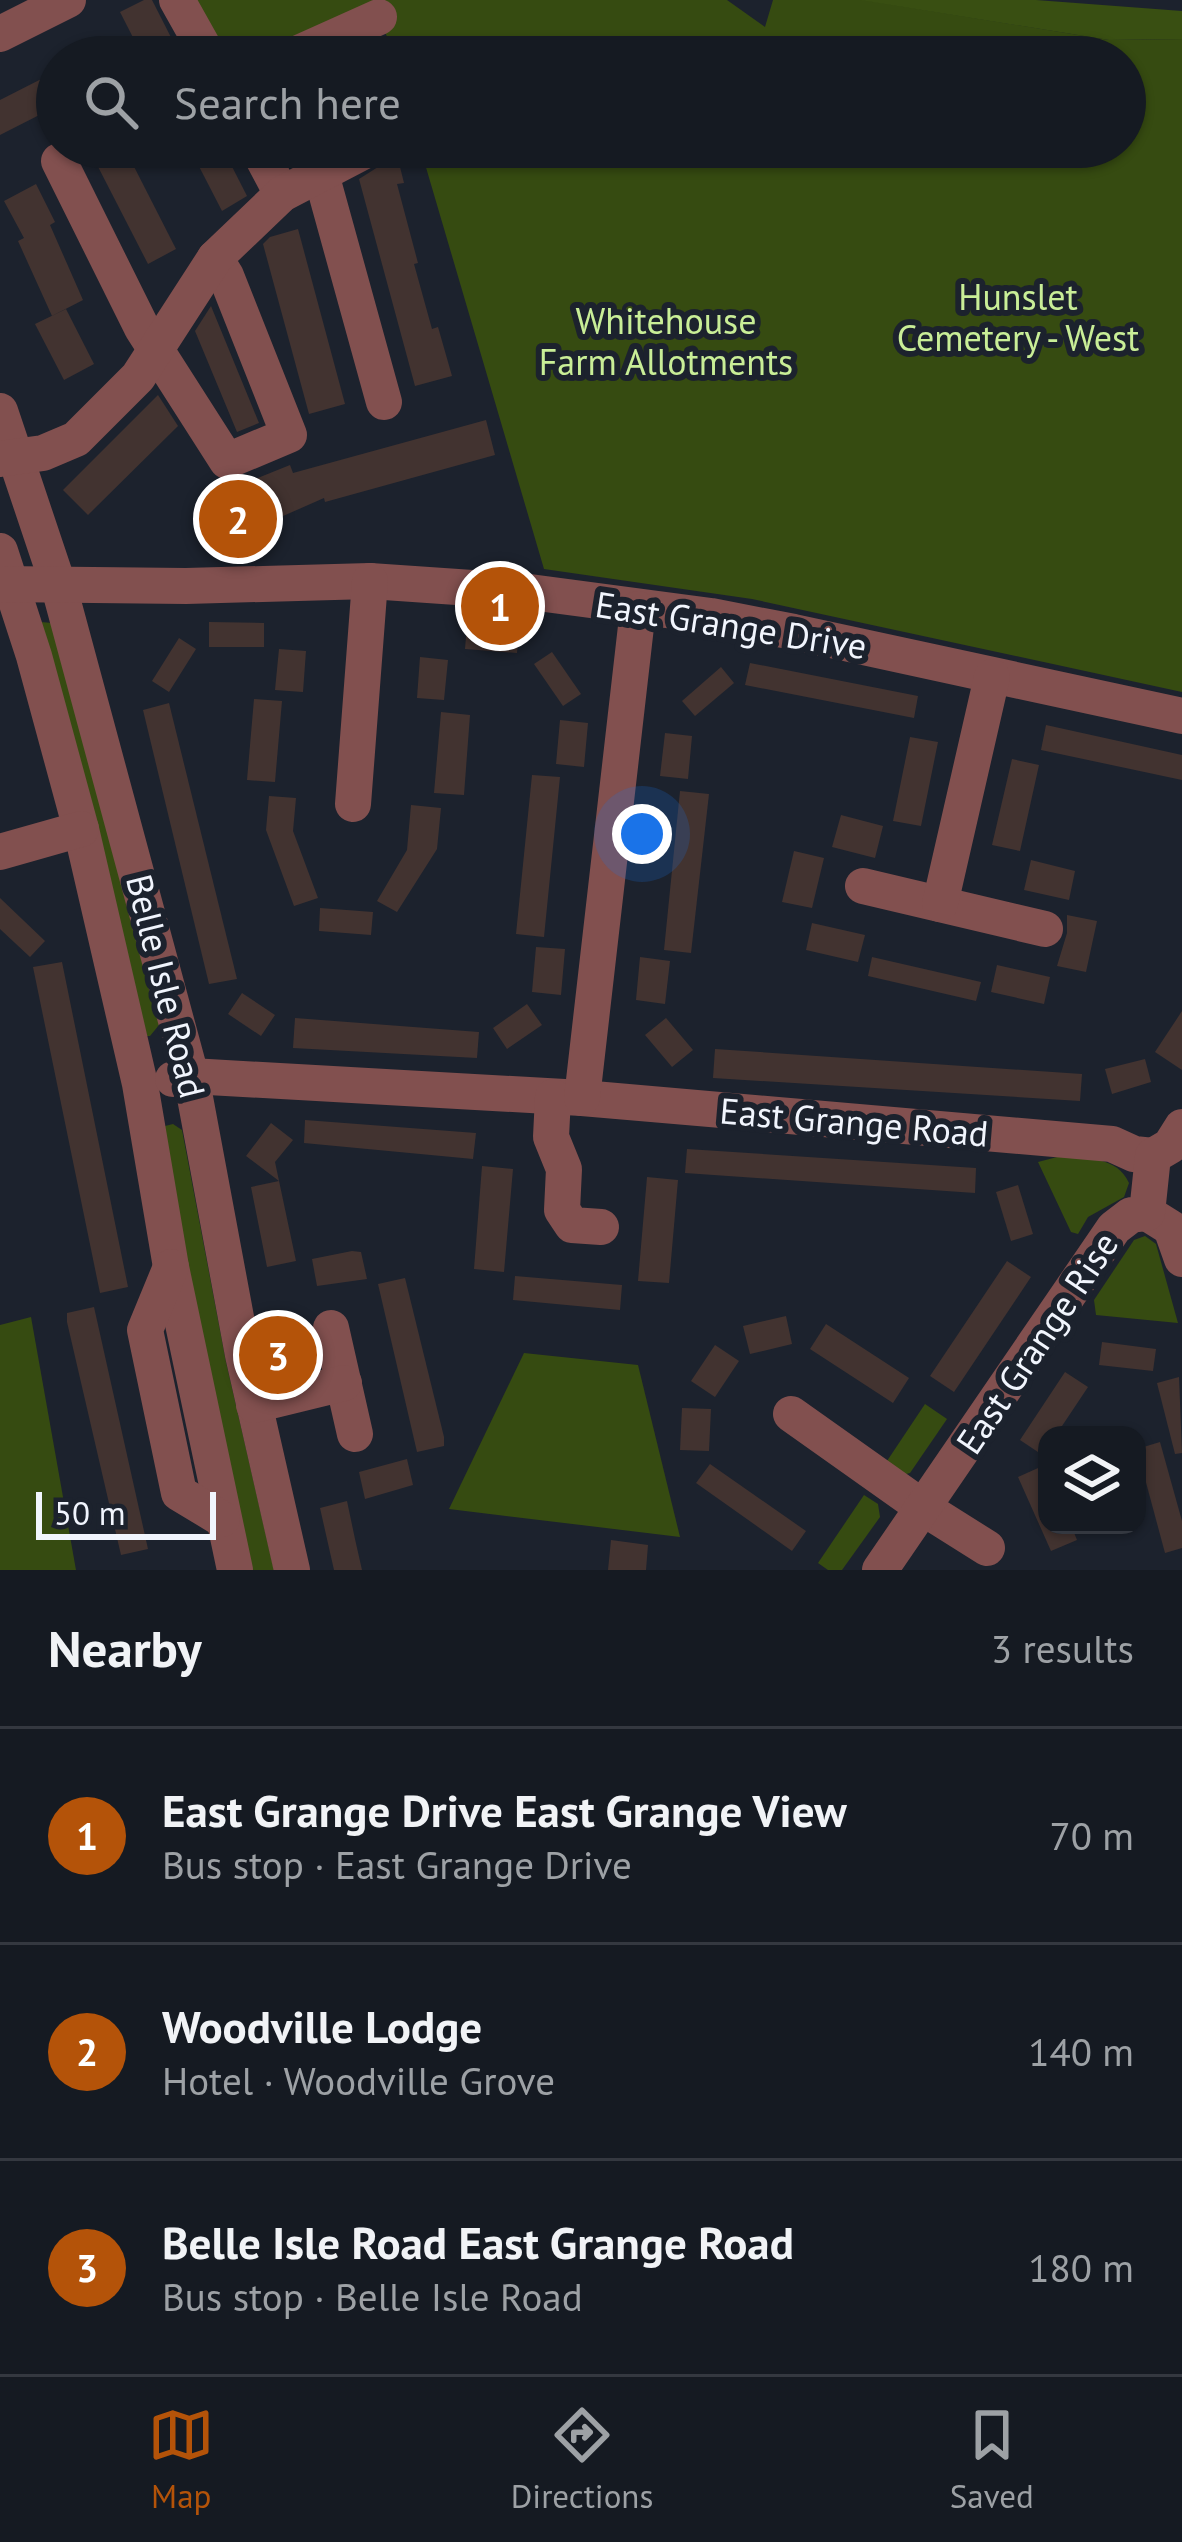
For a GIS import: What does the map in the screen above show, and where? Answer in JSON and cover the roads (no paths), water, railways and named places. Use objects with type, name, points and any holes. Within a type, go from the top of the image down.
[{"type":"street","points":[[0,34],[68,0]]},
{"type":"street","points":[[177,0],[197,36]]},
{"type":"street","points":[[337,36],[379,17]]},
{"type":"street","points":[[62,168],[142,328],[227,461],[289,435],[215,258]]},
{"type":"street","points":[[268,168],[282,194]]},
{"type":"street","points":[[7,458],[43,453],[76,439],[126,390],[157,350],[215,258],[282,194],[332,168]]},
{"type":"street","points":[[321,174],[384,402]]},
{"type":"street","name":"Belle Isle Road","points":[[0,412],[7,458],[59,587],[191,1076],[254,1405],[292,1570]]},
{"type":"street","name":"Belle Isle Road","points":[[3,573],[81,829],[140,1084],[171,1268],[235,1570]]},
{"type":"street","name":"East Grange Drive","points":[[3,573],[59,587],[370,581],[510,590],[711,616],[1182,716]]},
{"type":"street","points":[[353,804],[370,581]]},
{"type":"street","points":[[601,1227],[572,1225],[562,1210],[564,1169],[551,1137],[568,1098],[638,609]]},
{"type":"street","points":[[940,904],[992,677]]},
{"type":"street","points":[[0,852],[81,829]]},
{"type":"street","points":[[862,886],[1045,929]]},
{"type":"street","name":"East Grange Road","points":[[140,1084],[191,1076],[568,1098],[1112,1144],[1153,1156]]},
{"type":"street","points":[[1153,1156],[1170,1146],[1182,1127]]},
{"type":"street","name":"East Grange Rise","points":[[880,1570],[1114,1228],[1131,1215],[1147,1213],[1153,1156]]},
{"type":"street","points":[[1147,1213],[1171,1228],[1182,1259]]},
{"type":"street","points":[[332,1328],[355,1434]]},
{"type":"street","points":[[254,1405],[344,1383]]},
{"type":"street","points":[[791,1414],[987,1548]]},
{"type":"place","name":"Woodville Lodge","points":[[238,519]]},
{"type":"place","name":"East Grange Drive East Grange View","points":[[500,606]]},
{"type":"place","name":"Belle Isle Road East Grange Road","points":[[278,1355]]},
{"type":"park label","name":"Hunslet Cemetery - West","points":[[1018,318]]},
{"type":"park label","name":"Whitehouse Farm Allotments","points":[[666,342]]}]
